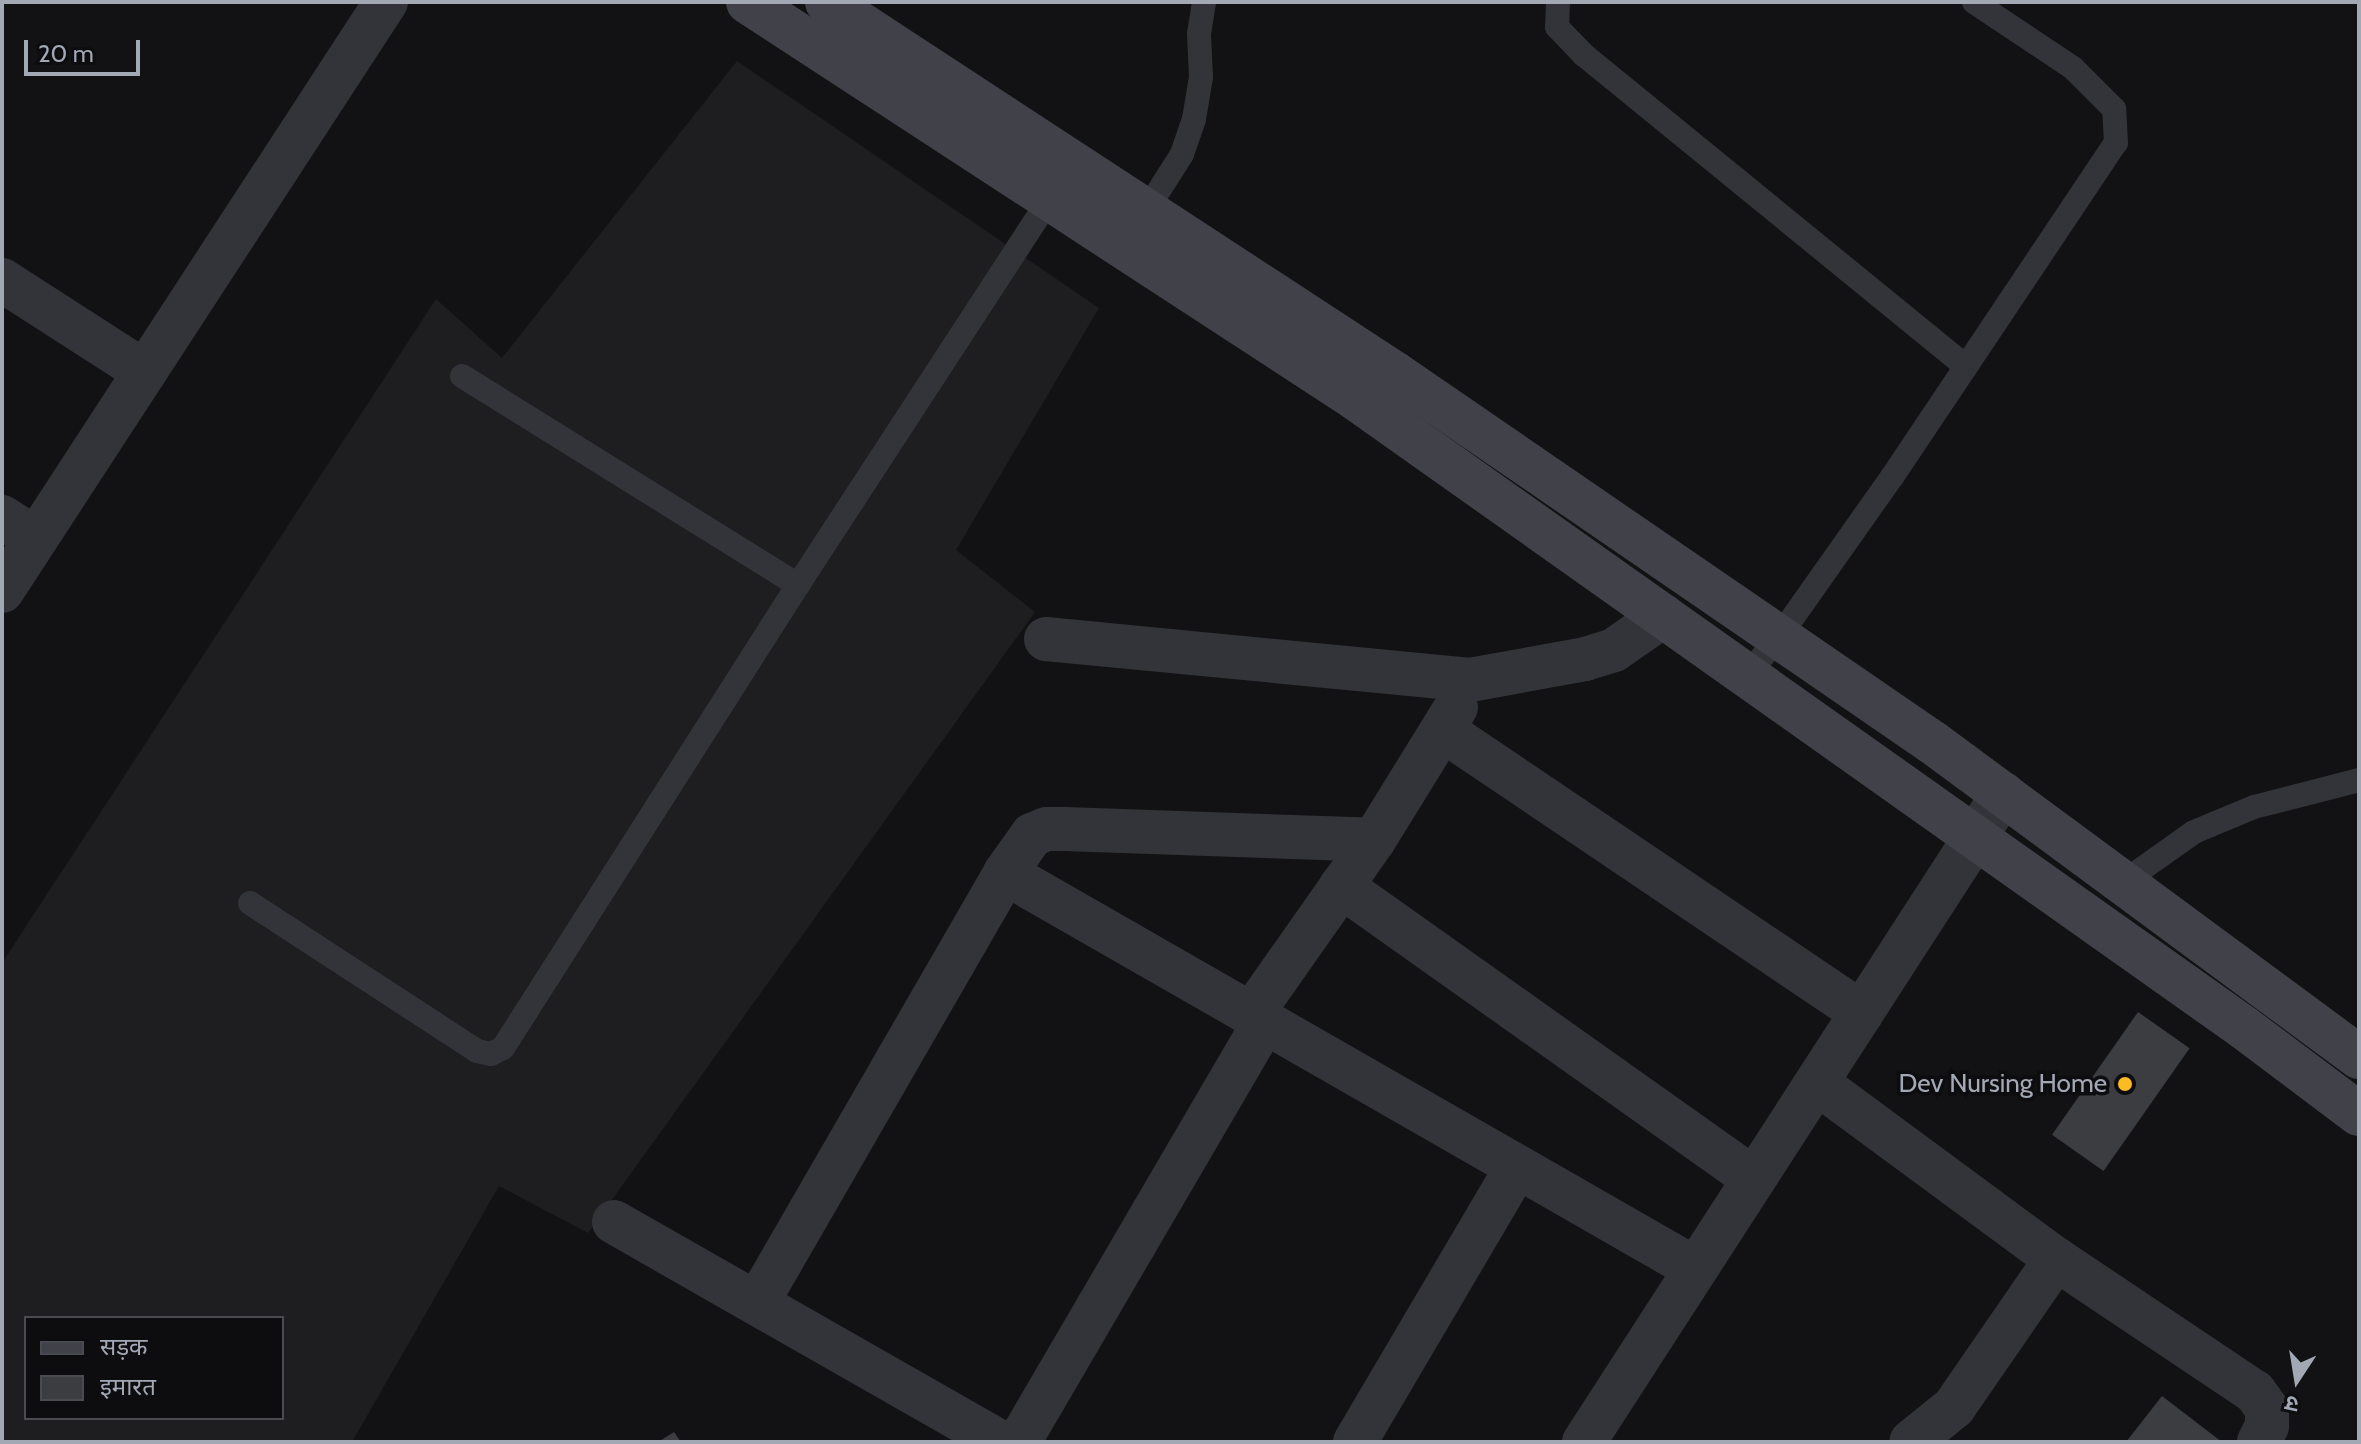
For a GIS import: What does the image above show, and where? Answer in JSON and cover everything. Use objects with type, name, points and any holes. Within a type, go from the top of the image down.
[{"type":"main road","points":[[748,2],[1355,398],[2243,1027],[2359,1114]]},
{"type":"main road","points":[[827,2],[873,14],[1146,211],[1394,373],[1779,637],[2003,794],[2359,1057]]},
{"type":"street","points":[[2,591],[19,528],[145,372],[386,2]]},
{"type":"street","points":[[838,61],[873,14]]},
{"type":"street","points":[[2,280],[145,372]]},
{"type":"street","points":[[1046,639],[1470,680],[1585,659],[1614,650],[1663,616]]},
{"type":"street","points":[[1019,1442],[1258,1019],[1341,886],[1444,731],[1470,680]]},
{"type":"street","points":[[1444,731],[1862,1013]]},
{"type":"street","points":[[1584,1442],[2003,794]]},
{"type":"street","points":[[757,1303],[1005,873],[1032,835],[1046,829],[1374,840]]},
{"type":"street","points":[[1005,873],[1696,1269]]},
{"type":"street","points":[[1341,886],[1754,1179]]},
{"type":"street","points":[[1817,1083],[2056,1259],[2255,1392],[2267,1409],[2267,1426],[2259,1442]]},
{"type":"street","points":[[1355,1442],[1517,1167]]},
{"type":"street","points":[[614,1222],[1000,1442]]},
{"type":"street","points":[[1911,1442],[1954,1407],[2056,1259]]},
{"type":"lane","points":[[1146,211],[1182,154],[1194,119],[1201,77],[1199,34],[1204,2]]},
{"type":"lane","points":[[1558,2],[1557,27],[1584,55],[1966,367]]},
{"type":"lane","points":[[1747,675],[1779,637],[2116,143],[2114,109],[2073,68],[1974,2]]},
{"type":"lane","points":[[250,903],[477,1051],[497,1053],[1050,199]]},
{"type":"lane","points":[[462,376],[798,585]]},
{"type":"lane","points":[[2122,883],[2194,832],[2254,807],[2359,780]]},
{"type":"shaded area","points":[[737,61],[1099,308],[956,550],[1035,612],[588,1233],[499,1186],[352,1442],[2,1442],[2,963],[436,299],[502,358]]},
{"type":"building","points":[[2138,1012],[2190,1048],[2104,1171],[2052,1135]]},
{"type":"building","points":[[2162,1396],[2222,1442],[2126,1442]]},
{"type":"building","points":[[674,1432],[681,1442],[658,1442]]},
{"type":"place","name":"Dev Nursing Home","points":[[2125,1084]]}]
